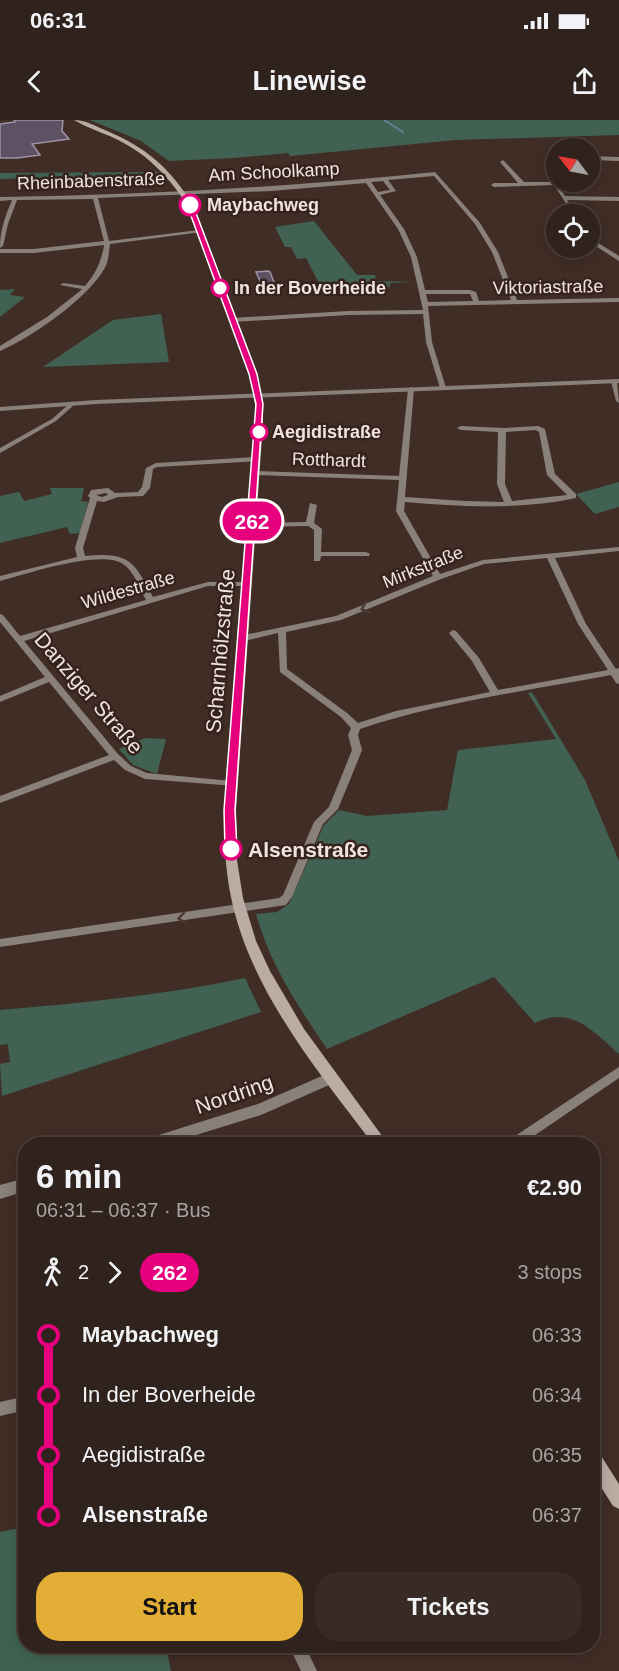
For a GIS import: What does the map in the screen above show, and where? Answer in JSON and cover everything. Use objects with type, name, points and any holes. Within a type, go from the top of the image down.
[{"type":"main road","name":"Scharnhölzstraße","points":[[77,120],[133,144],[149,154],[182,192],[190,205],[253,374],[258,396],[259,423],[232,784],[230,838],[233,871],[240,910],[266,977],[331,1078],[376,1137]]},
{"type":"main road","points":[[600,1470],[619,1500]]},
{"type":"street","points":[[600,158],[619,159]]},
{"type":"street","points":[[503,162],[523,184]]},
{"type":"street","name":"Am Schoolkamp","points":[[182,192],[301,187],[435,174],[477,223],[495,252],[515,302]]},
{"type":"street","points":[[378,194],[393,190],[384,179]]},
{"type":"street","name":"Am Schoolkamp","points":[[367,181],[401,229],[414,257],[425,308],[429,342],[443,388]]},
{"type":"street","points":[[494,185],[546,183]]},
{"type":"street","name":"Rheinbabenstraße","points":[[0,199],[182,192]]},
{"type":"street","points":[[559,192],[568,204]]},
{"type":"street","points":[[0,349],[53,315],[87,288],[100,273],[108,244],[95,196]]},
{"type":"street","points":[[564,198],[619,199]]},
{"type":"street","points":[[15,199],[5,224],[0,249],[34,251],[199,232]]},
{"type":"street","points":[[600,247],[619,259]]},
{"type":"street","points":[[63,285],[87,288]]},
{"type":"street","name":"Viktoriastraße","points":[[422,292],[470,292],[474,293],[477,303]]},
{"type":"street","name":"Viktoriastraße","points":[[425,308],[477,303],[619,300]]},
{"type":"street","points":[[232,321],[425,308]]},
{"type":"street","points":[[0,409],[616,381],[619,401]]},
{"type":"street","points":[[411,389],[400,511],[438,577]]},
{"type":"street","points":[[0,450],[54,420],[71,405]]},
{"type":"street","points":[[400,499],[482,505],[548,502],[573,496],[551,476],[540,429],[533,427],[503,430],[461,428]]},
{"type":"street","points":[[503,430],[501,484],[509,504]]},
{"type":"street","points":[[81,558],[79,548],[94,492],[100,489],[108,490],[113,495],[136,495],[144,491],[150,468],[156,465],[256,459]]},
{"type":"street","name":"Rotthardt","points":[[256,473],[402,478]]},
{"type":"street","points":[[310,524],[313,505]]},
{"type":"street","points":[[252,525],[310,524],[318,529],[317,556],[366,554]]},
{"type":"street","name":"Mirkstraße","points":[[244,638],[338,618],[366,609],[438,577],[483,562],[619,549]]},
{"type":"street","points":[[550,555],[582,624],[616,671],[619,681]]},
{"type":"street","points":[[0,579],[81,558],[110,557],[128,563],[151,601]]},
{"type":"street","name":"Wildestraße","points":[[20,639],[208,584],[248,584]]},
{"type":"street","name":"Danziger Straße","points":[[0,617],[115,756],[128,768],[145,776],[232,784]]},
{"type":"street","points":[[282,631],[283,670],[344,715],[356,727]]},
{"type":"street","points":[[453,633],[476,660],[495,693]]},
{"type":"street","points":[[356,727],[398,714],[495,693],[616,671]]},
{"type":"street","points":[[0,699],[51,678]]},
{"type":"street","points":[[0,943],[274,905],[287,897],[319,822],[333,809],[357,750],[353,735],[356,727]]},
{"type":"street","points":[[0,800],[115,756]]},
{"type":"street","points":[[523,1137],[619,1072]]},
{"type":"street","name":"Nordring","points":[[171,1137],[261,1109],[331,1078]]},
{"type":"street","points":[[0,1192],[18,1186]]},
{"type":"street","points":[[0,1409],[18,1405]]},
{"type":"street","points":[[300,1653],[309,1671]]},
{"type":"green space","points":[[90,120],[619,120],[619,135],[456,140],[290,156],[288,153],[169,161],[141,141]]},
{"type":"green space","points":[[158,172],[162,176],[0,179],[0,173]]},
{"type":"green space","points":[[314,221],[357,275],[375,275],[376,281],[416,282],[390,283],[390,287],[322,289],[306,258],[297,259],[291,247],[285,247],[275,227]]},
{"type":"green space","points":[[15,289],[10,295],[25,297],[0,317],[0,290]]},
{"type":"green space","points":[[161,314],[169,362],[43,367],[113,320]]},
{"type":"green space","points":[[619,482],[619,507],[595,514],[576,494]]},
{"type":"green space","points":[[50,488],[84,488],[81,501],[88,502],[80,533],[70,534],[67,527],[0,543],[0,496],[19,492],[24,501],[52,494]]},
{"type":"green space","points":[[532,692],[585,780],[619,861],[619,1054],[590,1029],[571,1019],[548,1018],[535,1023],[494,977],[327,1049],[295,1001],[277,968],[256,914],[277,912],[289,904],[324,825],[339,810],[367,816],[447,810],[458,750],[556,739],[528,693]]},
{"type":"green space","points":[[145,738],[166,739],[157,774],[133,765],[119,749]]},
{"type":"green space","points":[[245,978],[261,1012],[2,1096],[0,1064],[10,1062],[8,1044],[0,1045],[0,1010],[154,994]]},
{"type":"green space","points":[[18,1528],[18,1653],[167,1653],[171,1671],[0,1671],[0,1532]]},
{"type":"building","points":[[14,120],[63,120],[62,131],[69,139],[32,144],[40,155],[0,158],[0,124],[15,122]]},
{"type":"building","points":[[268,271],[276,287],[263,288],[256,272]]},
{"type":"waterway","points":[[384,120],[403,132]]},
{"type":"bus line","name":"262","points":[[190,205],[253,374],[259,404],[248,584],[230,810],[231,849]]},
{"type":"place","name":"Maybachweg","points":[[190,205]]},
{"type":"place","name":"In der Boverheide","points":[[220,288]]},
{"type":"place","name":"Aegidistraße","points":[[259,432]]},
{"type":"place","name":"Alsenstraße","points":[[231,849]]}]
